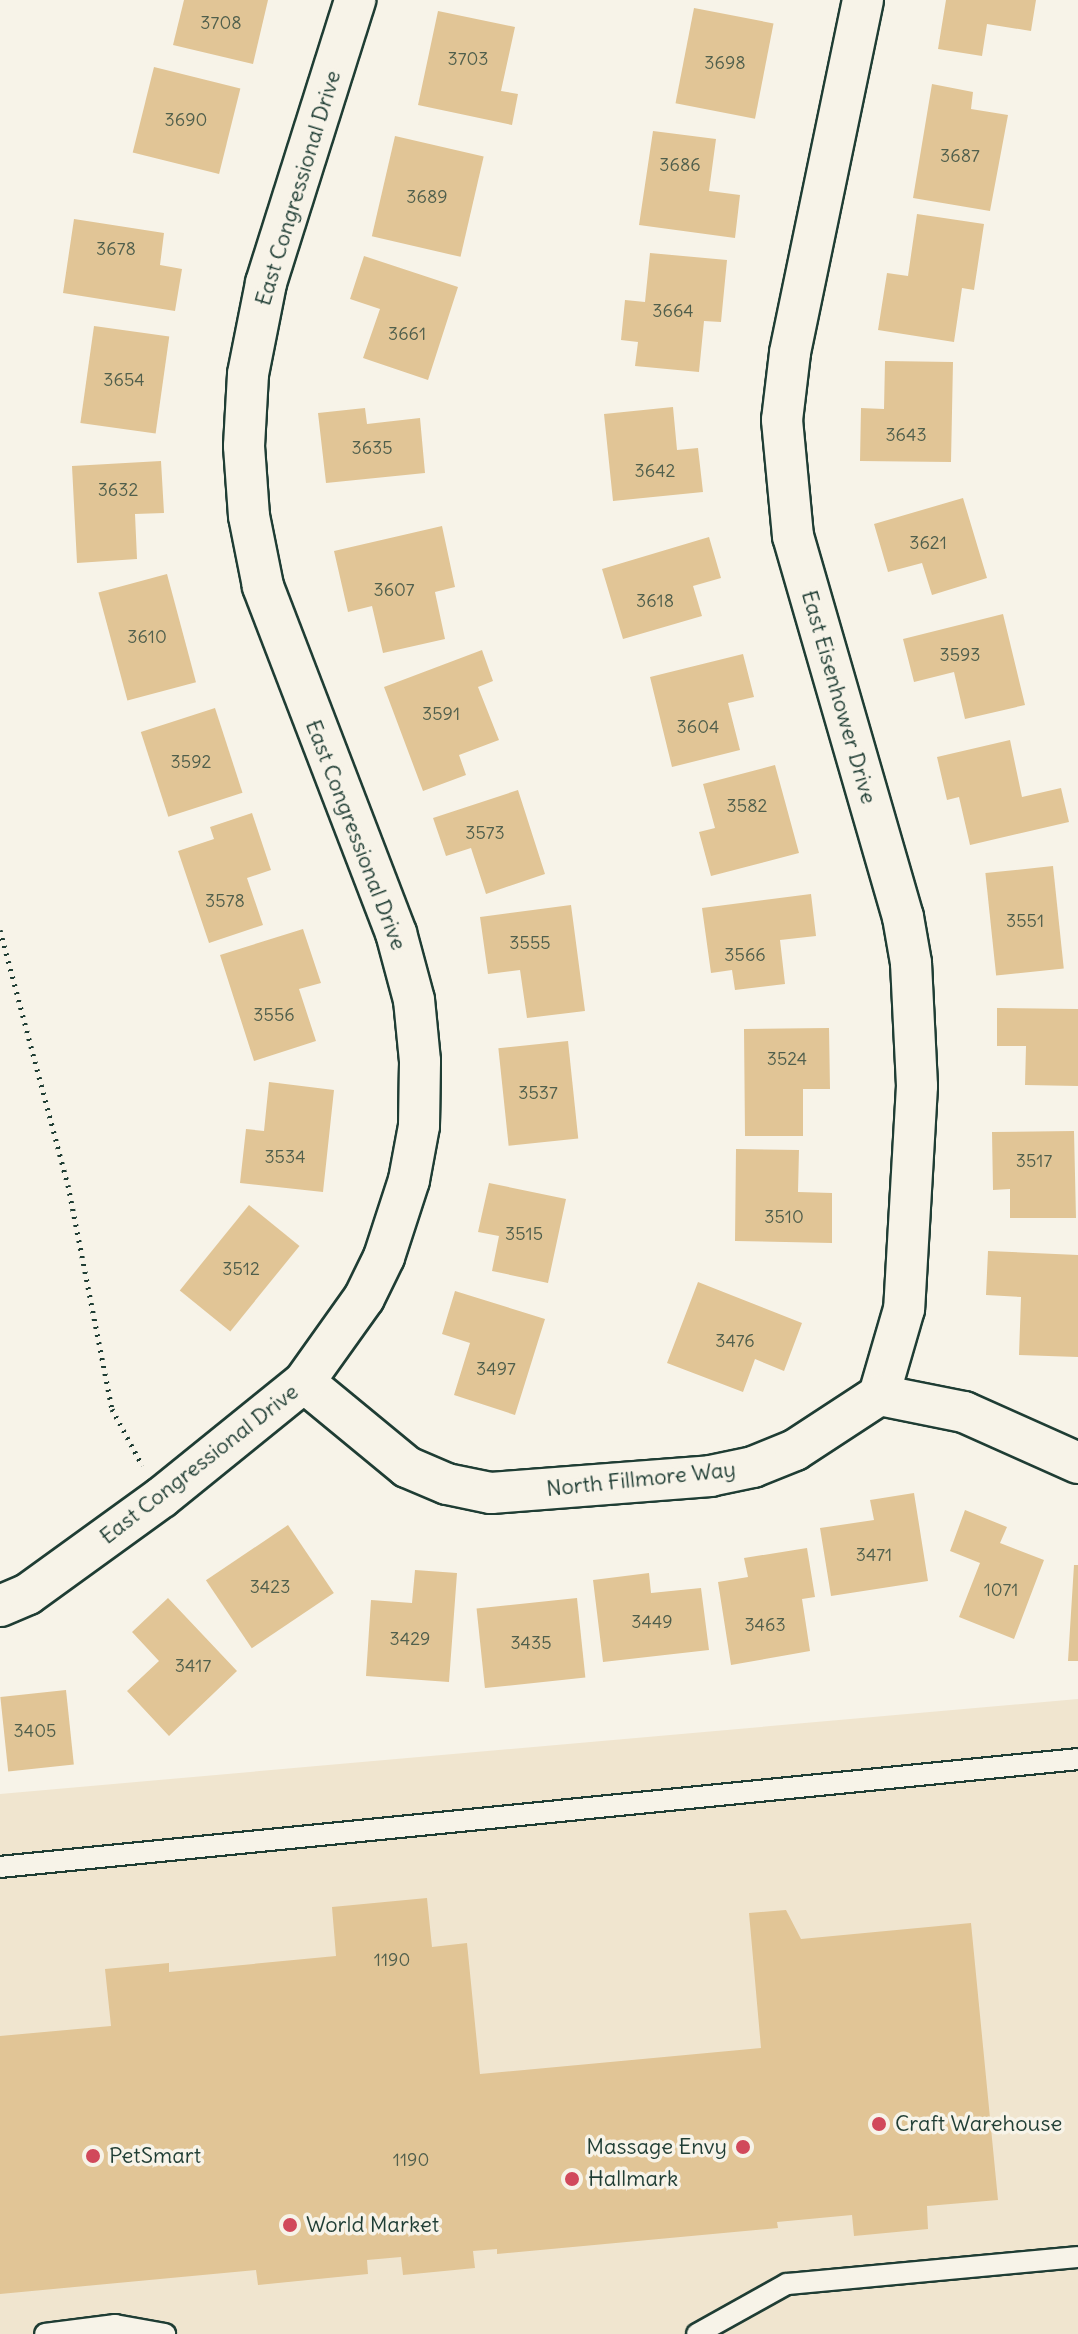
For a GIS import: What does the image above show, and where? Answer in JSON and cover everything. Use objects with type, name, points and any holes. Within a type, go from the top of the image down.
[{"type":"street","name":"East Congressional Drive","points":[[0,1606],[28,1594],[162,1497],[304,1382],[339,1337],[384,1257],[409,1180],[419,1126],[420,1061],[410,986],[396,933],[263,586],[249,516],[244,446],[248,374],[266,283],[355,0]]},
{"type":"street","name":"East Eisenhower Drive","points":[[863,0],[790,353],[782,420],[793,536],[903,917],[911,963],[917,1086],[904,1309],[879,1395]]},
{"type":"street","name":"North Fillmore Way","points":[[304,1382],[407,1467],[447,1484],[491,1493],[710,1476],[753,1467],[795,1450],[879,1395]]},
{"type":"street","points":[[879,1395],[964,1412],[1078,1463]]},
{"type":"lane","points":[[0,1867],[1078,1759]]},
{"type":"lane","points":[[697,2334],[787,2284],[1078,2257]]},
{"type":"lane","points":[[45,2334],[115,2325],[165,2334]]},
{"type":"path","points":[[0,930],[68,1185],[112,1409],[144,1469]]},
{"type":"shaded area","points":[[1078,1699],[1078,2334],[0,2334],[0,1794]]},
{"type":"building","points":[[184,0],[268,0],[253,64],[173,45]]},
{"type":"building","points":[[946,0],[1036,0],[1031,31],[987,24],[982,56],[938,49]]},
{"type":"building","points":[[694,8],[774,23],[755,119],[675,103]]},
{"type":"building","points":[[438,11],[515,27],[501,91],[518,94],[512,125],[418,105]]},
{"type":"building","points":[[154,67],[240,89],[219,174],[133,152]]},
{"type":"building","points":[[932,84],[973,92],[971,109],[1008,115],[990,211],[913,198]]},
{"type":"building","points":[[653,131],[716,139],[709,191],[740,195],[735,238],[639,225]]},
{"type":"building","points":[[395,136],[484,156],[460,257],[372,236]]},
{"type":"building","points":[[917,214],[984,224],[974,290],[962,288],[954,342],[878,330],[887,273],[908,276]]},
{"type":"building","points":[[74,219],[164,233],[160,265],[182,269],[175,311],[63,293]]},
{"type":"building","points":[[650,253],[727,260],[721,322],[704,321],[699,372],[635,366],[638,342],[621,340],[625,300],[645,302]]},
{"type":"building","points":[[364,256],[458,287],[428,380],[363,358],[380,309],[350,299]]},
{"type":"building","points":[[94,326],[169,337],[156,434],[80,423]]},
{"type":"building","points":[[885,361],[953,362],[951,462],[860,461],[861,408],[884,409]]},
{"type":"building","points":[[673,407],[677,450],[698,448],[703,492],[613,501],[604,414]]},
{"type":"building","points":[[365,408],[367,424],[420,418],[425,473],[326,483],[318,413]]},
{"type":"building","points":[[161,461],[164,513],[135,514],[137,559],[77,563],[72,466]]},
{"type":"building","points":[[963,498],[987,578],[932,595],[922,563],[888,572],[874,524]]},
{"type":"building","points":[[442,526],[455,587],[435,592],[445,639],[383,653],[372,606],[348,612],[334,551]]},
{"type":"building","points":[[709,537],[721,578],[693,586],[702,616],[623,639],[602,569]]},
{"type":"building","points":[[167,574],[196,682],[127,701],[98,592]]},
{"type":"building","points":[[1003,614],[1025,705],[965,719],[954,672],[914,682],[903,639]]},
{"type":"building","points":[[482,650],[493,681],[478,687],[499,740],[459,755],[466,775],[423,791],[384,687]]},
{"type":"building","points":[[743,654],[754,697],[728,703],[740,750],[672,767],[650,677]]},
{"type":"building","points":[[215,708],[243,793],[168,817],[141,732]]},
{"type":"building","points":[[1010,740],[1022,797],[1061,788],[1069,822],[970,845],[959,797],[947,800],[937,757]]},
{"type":"building","points":[[775,765],[799,853],[711,876],[699,832],[715,828],[703,784]]},
{"type":"building","points":[[518,790],[545,874],[486,894],[471,848],[446,856],[433,818]]},
{"type":"building","points":[[252,813],[271,870],[247,878],[263,925],[209,943],[178,851],[214,839],[210,827]]},
{"type":"building","points":[[1053,866],[1064,968],[996,976],[985,873]]},
{"type":"building","points":[[811,894],[816,936],[780,940],[785,984],[735,990],[732,970],[711,973],[702,908]]},
{"type":"building","points":[[571,905],[585,1011],[527,1018],[520,970],[488,974],[480,917]]},
{"type":"building","points":[[303,929],[321,983],[299,989],[316,1041],[254,1061],[220,955]]},
{"type":"building","points":[[997,1008],[1078,1009],[1078,1086],[1025,1085],[1026,1046],[997,1046]]},
{"type":"building","points":[[829,1028],[830,1089],[803,1089],[803,1136],[745,1136],[744,1029]]},
{"type":"building","points":[[568,1041],[578,1138],[509,1146],[498,1048]]},
{"type":"building","points":[[269,1082],[334,1090],[323,1192],[240,1183],[246,1129],[264,1131]]},
{"type":"building","points":[[1074,1131],[1076,1218],[1010,1218],[1010,1189],[993,1190],[992,1132]]},
{"type":"building","points":[[736,1149],[799,1150],[798,1192],[832,1193],[832,1243],[735,1241]]},
{"type":"building","points":[[489,1183],[566,1199],[548,1283],[492,1271],[499,1236],[478,1232]]},
{"type":"building","points":[[249,1205],[300,1246],[230,1331],[180,1290]]},
{"type":"building","points":[[988,1251],[1078,1255],[1078,1357],[1019,1355],[1021,1297],[986,1295]]},
{"type":"building","points":[[698,1282],[802,1323],[784,1371],[755,1359],[743,1392],[667,1363]]},
{"type":"building","points":[[455,1291],[545,1319],[515,1415],[454,1395],[470,1343],[442,1334]]},
{"type":"building","points":[[914,1493],[928,1581],[831,1596],[820,1528],[874,1520],[870,1500]]},
{"type":"building","points":[[965,1510],[1007,1527],[1000,1543],[1044,1560],[1014,1639],[959,1617],[980,1563],[950,1551]]},
{"type":"building","points":[[288,1525],[334,1593],[252,1648],[206,1580]]},
{"type":"building","points":[[807,1548],[815,1597],[802,1599],[810,1651],[731,1665],[718,1582],[748,1577],[744,1558]]},
{"type":"building","points":[[1074,1565],[1078,1565],[1078,1661],[1068,1661]]},
{"type":"building","points":[[415,1570],[457,1573],[449,1682],[366,1676],[371,1600],[412,1603]]},
{"type":"building","points":[[649,1573],[651,1593],[701,1588],[709,1650],[603,1662],[593,1580]]},
{"type":"building","points":[[168,1598],[237,1671],[169,1736],[127,1691],[159,1661],[132,1632]]},
{"type":"building","points":[[577,1598],[585,1678],[485,1688],[477,1609]]},
{"type":"building","points":[[66,1690],[74,1765],[8,1771],[0,1697]]},
{"type":"building","points":[[427,1898],[432,1947],[467,1943],[480,2074],[761,2048],[749,1913],[786,1910],[801,1939],[971,1923],[998,2200],[927,2206],[928,2229],[854,2236],[852,2215],[777,2222],[778,2228],[497,2254],[497,2249],[473,2251],[475,2268],[403,2275],[401,2257],[367,2260],[368,2274],[258,2285],[256,2270],[0,2294],[0,2036],[111,2026],[105,1969],[169,1963],[169,1972],[336,1956],[332,1907]]},
{"type":"place","name":"Craft Warehouse","points":[[879,2124]]},
{"type":"place","name":"Massage Envy","points":[[743,2147]]},
{"type":"place","name":"PetSmart","points":[[93,2156]]},
{"type":"place","name":"Hallmark","points":[[572,2179]]},
{"type":"place","name":"World Market","points":[[290,2225]]}]
